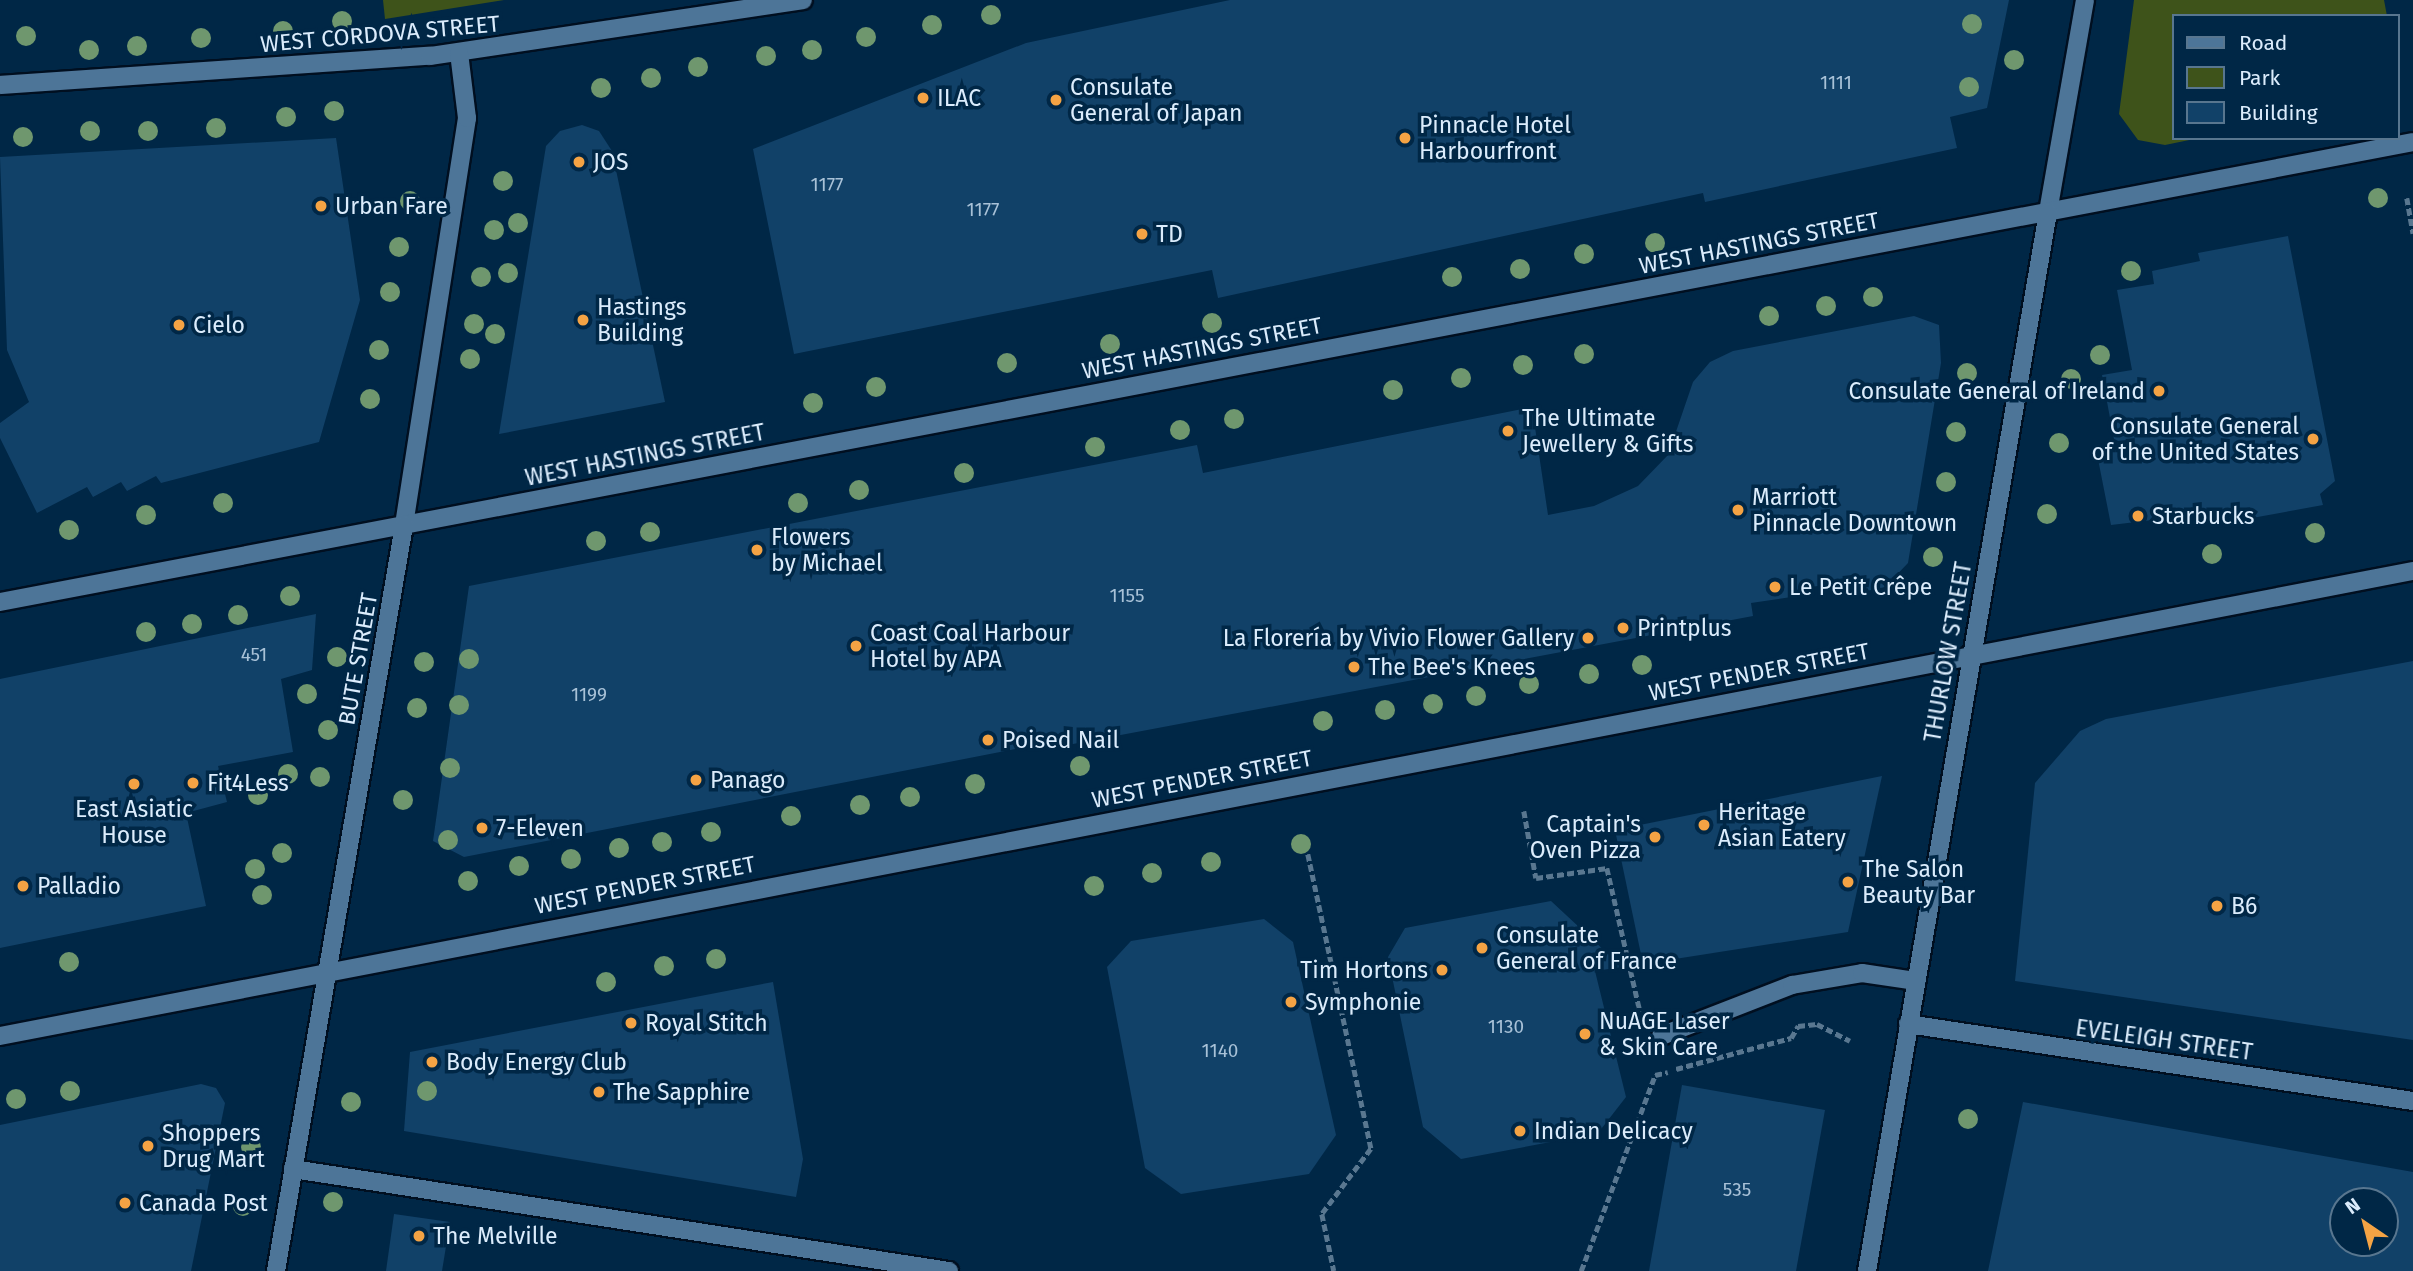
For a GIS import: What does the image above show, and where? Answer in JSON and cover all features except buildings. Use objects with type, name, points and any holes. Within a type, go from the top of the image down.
[{"type":"street","name":"WEST CORDOVA STREET","points":[[0,86],[119,82],[459,53],[803,0]]},
{"type":"street","name":"THURLOW STREET","points":[[1867,1271],[2084,0]]},
{"type":"street","name":"BUTE STREET","points":[[276,1271],[404,525],[467,118],[459,53]]},
{"type":"street","name":"WEST HASTINGS STREET","points":[[0,602],[2413,142]]},
{"type":"street","name":"WEST PENDER STREET","points":[[0,1036],[326,971],[2413,571]]},
{"type":"street","points":[[1661,1036],[1792,985],[1862,973],[1916,981]]},
{"type":"street","name":"EVELEIGH STREET","points":[[1908,1024],[2413,1101]]},
{"type":"street","points":[[293,1169],[949,1271]]},
{"type":"path","points":[[2407,198],[2413,233]]},
{"type":"path","points":[[1524,811],[1536,878],[1607,868],[1641,1014]]},
{"type":"path","points":[[1308,854],[1370,1149],[1322,1214],[1334,1271]]},
{"type":"path","points":[[1581,1271],[1655,1075],[1791,1038],[1798,1026],[1817,1024],[1850,1041]]},
{"type":"green space","points":[[383,0],[504,0],[385,19]]},
{"type":"green space","points":[[2134,0],[2384,0],[2387,14],[2172,14],[2172,140],[2189,140],[2165,145],[2138,140],[2119,114]]},
{"type":"place","name":"ILAC","points":[[923,98]]},
{"type":"place","name":"Consulate General of Japan","points":[[1056,100]]},
{"type":"place","name":"Pinnacle Hotel Harbourfront","points":[[1405,138]]},
{"type":"place","name":"JOS","points":[[579,162]]},
{"type":"place","name":"Urban Fare","points":[[321,206]]},
{"type":"place","name":"TD","points":[[1142,234]]},
{"type":"place","name":"Hastings Building","points":[[583,320]]},
{"type":"place","name":"Cielo","points":[[179,325]]},
{"type":"place","name":"Consulate General of Ireland","points":[[2159,391]]},
{"type":"place","name":"The Ultimate Jewellery & Gifts","points":[[1508,431]]},
{"type":"place","name":"Consulate General of the United States","points":[[2313,439]]},
{"type":"place","name":"Marriott Pinnacle Downtown","points":[[1738,510]]},
{"type":"place","name":"Starbucks","points":[[2138,516]]},
{"type":"place","name":"Flowers by Michael","points":[[757,550]]},
{"type":"place","name":"Le Petit Crêpe","points":[[1775,587]]},
{"type":"place","name":"Printplus","points":[[1623,628]]},
{"type":"place","name":"La Florería by Vivio Flower Gallery","points":[[1588,638]]},
{"type":"place","name":"Coast Coal Harbour Hotel by APA","points":[[856,646]]},
{"type":"place","name":"The Bee's Knees","points":[[1354,667]]},
{"type":"place","name":"Poised Nail","points":[[988,740]]},
{"type":"place","name":"Panago","points":[[696,780]]},
{"type":"place","name":"Fit4Less","points":[[193,783]]},
{"type":"place","name":"East Asiatic House","points":[[134,784]]},
{"type":"place","name":"Heritage Asian Eatery","points":[[1704,825]]},
{"type":"place","name":"7-Eleven","points":[[482,828]]},
{"type":"place","name":"Captain's Oven Pizza","points":[[1655,837]]},
{"type":"place","name":"The Salon Beauty Bar","points":[[1848,882]]},
{"type":"place","name":"Palladio","points":[[23,886]]},
{"type":"place","name":"B6","points":[[2217,906]]},
{"type":"place","name":"Consulate General of France","points":[[1482,948]]},
{"type":"place","name":"Tim Hortons","points":[[1442,970]]},
{"type":"place","name":"Symphonie","points":[[1291,1002]]},
{"type":"place","name":"Royal Stitch","points":[[631,1023]]},
{"type":"place","name":"NuAGE Laser & Skin Care","points":[[1585,1034]]},
{"type":"place","name":"Body Energy Club","points":[[432,1062]]},
{"type":"place","name":"The Sapphire","points":[[599,1092]]},
{"type":"place","name":"Indian Delicacy","points":[[1520,1131]]},
{"type":"place","name":"Shoppers Drug Mart","points":[[148,1146]]},
{"type":"place","name":"Canada Post","points":[[125,1203]]},
{"type":"place","name":"The Melville","points":[[419,1236]]}]
